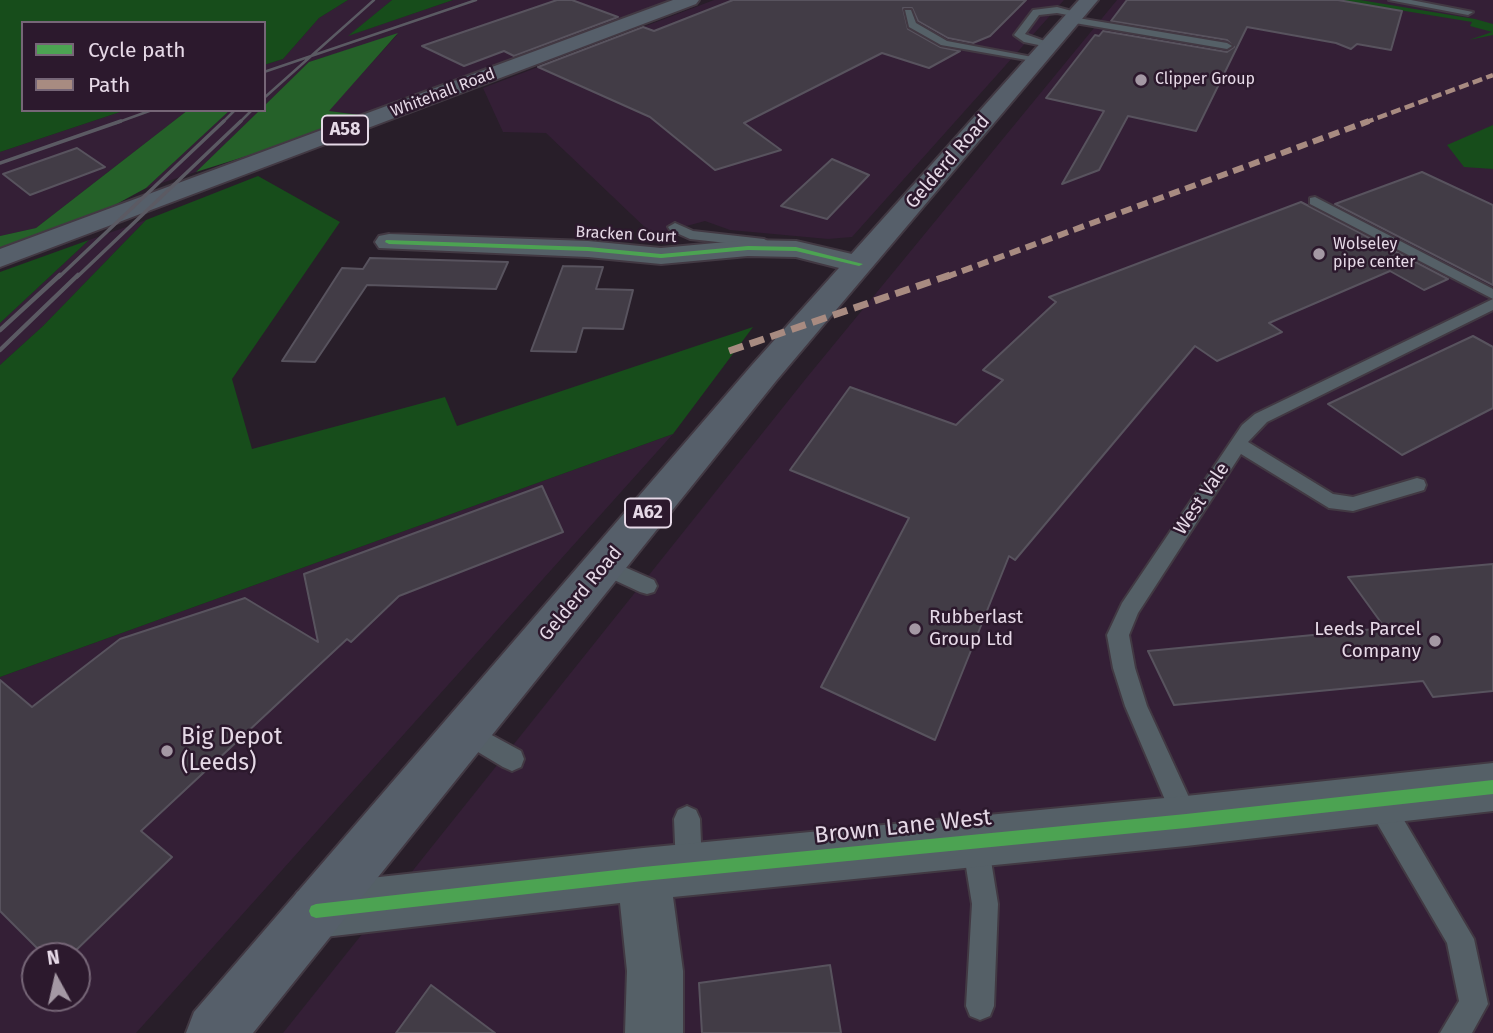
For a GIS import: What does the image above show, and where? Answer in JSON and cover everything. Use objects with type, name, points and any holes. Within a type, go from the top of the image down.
[{"type":"main road","name":"Whitehall Road","points":[[0,259],[690,0]]},
{"type":"main road","name":"Gelderd Road","points":[[215,1033],[859,264],[1065,28]]},
{"type":"street","name":"Bracken Court","points":[[389,242],[588,248],[661,256],[748,248],[796,249],[859,264]]},
{"type":"street","name":"Brown Lane West","points":[[316,911],[666,872],[1186,821],[1493,787]]},
{"type":"street","points":[[654,1033],[655,971],[666,872]]},
{"type":"lane","points":[[1394,0],[1468,12]]},
{"type":"lane","points":[[908,12],[912,25],[944,43],[1065,28],[1227,46]]},
{"type":"lane","points":[[1315,201],[1493,295]]},
{"type":"lane","points":[[675,227],[690,235],[796,249]]},
{"type":"lane","name":"West Vale","points":[[1186,821],[1136,706],[1124,668],[1118,635],[1129,609],[1238,444],[1261,418],[1493,304]]},
{"type":"lane","points":[[1238,444],[1329,501],[1353,504],[1417,485]]},
{"type":"lane","points":[[604,566],[647,586]]},
{"type":"lane","points":[[466,732],[512,759]]},
{"type":"lane","points":[[1379,801],[1460,939],[1474,1004],[1455,1033]]},
{"type":"lane","points":[[666,872],[687,819]]},
{"type":"lane","points":[[975,841],[985,904],[980,1006]]},
{"type":"shaded area","points":[[348,0],[392,0],[350,35],[453,0],[670,0],[360,115],[328,111],[397,35],[309,62],[266,104],[266,64],[283,59],[319,18]]},
{"type":"shaded area","points":[[714,0],[1064,0],[852,237],[828,239],[730,230],[705,221],[653,235],[546,133],[503,132],[483,88]]},
{"type":"shaded area","points":[[1117,0],[1493,0],[1493,1033],[283,1033],[808,376]]},
{"type":"shaded area","points":[[120,112],[185,112],[36,228],[0,236],[0,152]]},
{"type":"shaded area","points":[[228,112],[258,112],[196,172],[146,188]]},
{"type":"shaded area","points":[[146,220],[43,326],[0,365],[0,323],[89,240]]},
{"type":"shaded area","points":[[673,434],[136,1033],[0,1033],[0,677]]},
{"type":"green space","points":[[0,0],[348,0],[319,18],[283,59],[266,64],[266,21],[21,21],[21,112],[120,112],[0,152]]},
{"type":"green space","points":[[392,0],[453,0],[348,36]]},
{"type":"green space","points":[[1338,0],[1360,0],[1475,19],[1493,24],[1493,35],[1469,40],[1492,32],[1470,26],[1472,22]]},
{"type":"green space","points":[[398,33],[329,111],[360,115],[269,149],[196,172],[258,112],[266,112],[266,104],[309,62]]},
{"type":"green space","points":[[185,112],[228,112],[146,188],[113,206],[0,248],[0,236],[36,228]]},
{"type":"green space","points":[[1493,125],[1493,169],[1464,167],[1447,145]]},
{"type":"green space","points":[[258,176],[340,222],[232,379],[252,449],[445,397],[457,426],[753,327],[673,434],[0,677],[0,365],[43,326],[146,220]]},
{"type":"green space","points":[[89,240],[0,323],[0,272]]},
{"type":"building","points":[[557,0],[572,0],[618,17],[514,56],[504,51],[464,66],[422,46]]},
{"type":"building","points":[[733,0],[1026,0],[990,36],[973,43],[948,38],[918,21],[912,8],[903,8],[908,29],[940,47],[960,51],[929,68],[882,53],[744,123],[781,150],[715,170],[650,117],[538,67],[643,27],[654,31]]},
{"type":"building","points":[[1127,0],[1338,0],[1402,11],[1391,50],[1357,44],[1351,49],[1336,43],[1247,27],[1196,131],[1128,116],[1099,170],[1062,184],[1104,111],[1046,98],[1095,35],[1099,36],[1103,31],[1227,52],[1234,47],[1227,40],[1111,21]]},
{"type":"building","points":[[77,148],[105,167],[30,195],[3,174]]},
{"type":"building","points":[[832,159],[869,175],[827,219],[781,206]]},
{"type":"building","points":[[1422,172],[1493,205],[1493,285],[1335,204]]},
{"type":"building","points":[[1301,202],[1448,279],[1424,290],[1390,271],[1269,323],[1282,332],[1217,361],[1195,346],[1015,560],[1009,556],[935,740],[821,687],[909,518],[790,470],[850,387],[956,425],[1003,380],[983,370],[1056,302],[1049,297]]},
{"type":"building","points":[[370,258],[508,262],[496,289],[367,285],[315,362],[282,361],[342,268],[363,269]]},
{"type":"building","points":[[563,266],[603,267],[596,289],[633,290],[623,329],[583,328],[576,352],[531,351]]},
{"type":"building","points":[[1473,336],[1493,347],[1493,408],[1402,455],[1328,404]]},
{"type":"building","points":[[542,486],[563,532],[399,596],[351,642],[347,639],[141,831],[172,857],[84,942],[31,942],[0,911],[0,680],[32,707],[120,639],[245,598],[318,642],[304,574]]},
{"type":"building","points":[[1493,564],[1493,691],[1433,697],[1423,681],[1174,705],[1148,651],[1385,628],[1348,577]]},
{"type":"building","points":[[830,965],[841,1033],[702,1033],[699,983]]},
{"type":"building","points":[[431,985],[495,1033],[396,1033]]},
{"type":"railway","points":[[311,56],[374,0]]},
{"type":"railway","points":[[311,56],[476,0]]},
{"type":"railway","points":[[266,71],[311,56]]},
{"type":"railway","points":[[266,96],[311,56]]},
{"type":"railway","points":[[116,123],[146,112]]},
{"type":"railway","points":[[224,121],[233,112]]},
{"type":"railway","points":[[241,121],[250,112]]},
{"type":"railway","points":[[0,163],[121,121]]},
{"type":"railway","points":[[59,277],[224,121]]},
{"type":"railway","points":[[77,277],[241,121]]},
{"type":"railway","points":[[0,330],[60,275]]},
{"type":"railway","points":[[0,350],[78,275]]},
{"type":"marked path","points":[[729,351],[886,299],[1493,75]]},
{"type":"cycle path","points":[[389,242],[588,249],[661,256],[748,248],[796,249],[859,264]]},
{"type":"cycle path","points":[[316,911],[643,874],[1186,821],[1493,787]]},
{"type":"place","name":"Clipper Group","points":[[1141,80]]},
{"type":"place","name":"Wolseley pipe center","points":[[1319,254]]},
{"type":"place","name":"Rubberlast Group Ltd","points":[[915,629]]},
{"type":"place","name":"Leeds Parcel Company","points":[[1435,641]]},
{"type":"place","name":"Big Depot (Leeds)","points":[[167,751]]}]
